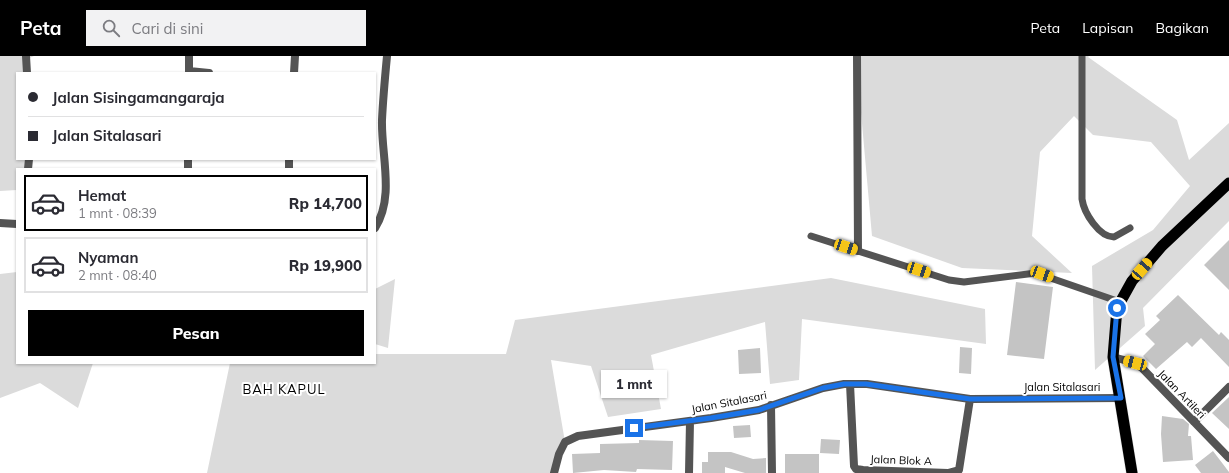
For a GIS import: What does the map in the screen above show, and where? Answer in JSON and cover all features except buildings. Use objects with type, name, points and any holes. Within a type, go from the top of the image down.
[{"type":"highway","points":[[1132,473],[1121,398],[1113,357],[1117,308],[1132,281],[1162,246],[1229,183]]},
{"type":"street","points":[[26,56],[27,72]]},
{"type":"street","points":[[189,56],[189,72]]},
{"type":"street","points":[[294,72],[295,56]]},
{"type":"street","points":[[376,226],[381,218],[384,204],[385,179],[382,121],[387,56]]},
{"type":"street","points":[[857,56],[858,251]]},
{"type":"street","points":[[0,223],[16,224]]},
{"type":"street","name":"Jalan Artileri","points":[[1113,357],[1135,363],[1142,368],[1229,458]]},
{"type":"street","name":"Jalan Sitalasari","points":[[554,473],[559,454],[565,442],[578,436],[759,410],[823,388],[850,384],[866,384],[970,399],[1121,398]]},
{"type":"street","name":"Jalan Blok A","points":[[850,384],[854,466],[856,469],[863,470],[948,473],[959,470],[970,399]]},
{"type":"street","points":[[1194,422],[1229,387]]},
{"type":"street","points":[[771,405],[772,473]]},
{"type":"street","points":[[689,473],[690,421]]},
{"type":"lane","points":[[1082,56],[1082,199],[1084,209],[1106,236],[1114,237],[1130,228]]},
{"type":"lane","points":[[811,236],[957,281],[1030,273],[1042,274],[1120,302]]},
{"type":"shaded area","points":[[0,56],[34,56],[27,59],[27,72],[16,72],[16,160],[27,160],[27,168],[16,168],[16,190],[0,191]]},
{"type":"shaded area","points":[[856,56],[1089,56],[1088,57],[1177,120],[1189,160],[1229,123],[1229,221],[1143,308],[1145,326],[1095,370],[1092,266],[1153,230],[1190,186],[1151,142],[1093,135],[1074,116],[1040,152],[1032,236],[1072,273],[962,268],[872,236]]},
{"type":"shaded area","points":[[16,272],[16,364],[93,364],[78,408],[40,383],[0,398],[0,274]]},
{"type":"shaded area","points":[[831,278],[985,309],[986,344],[802,319],[799,380],[770,384],[765,322],[651,355],[661,409],[608,417],[591,366],[551,360],[565,442],[554,473],[207,473],[230,364],[376,364],[376,354],[506,354],[515,320]]},
{"type":"shaded area","points":[[395,279],[388,348],[376,344],[376,288]]},
{"type":"district","name":"BAH KAPUL","points":[[284,389]]},
{"type":"route","points":[[634,428],[759,410],[823,388],[844,384],[866,384],[970,399],[1121,398],[1113,357],[1117,308]]}]
